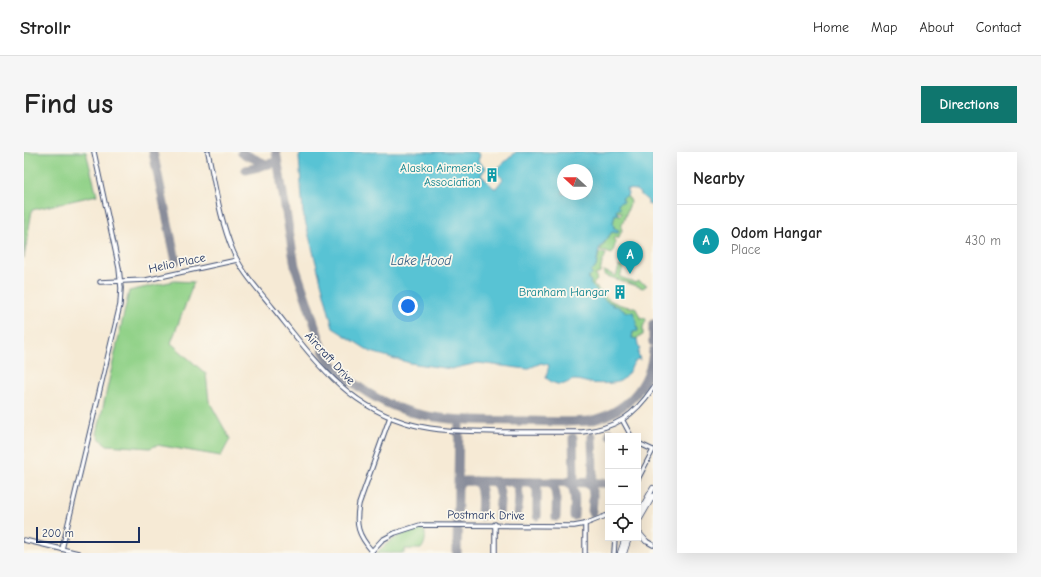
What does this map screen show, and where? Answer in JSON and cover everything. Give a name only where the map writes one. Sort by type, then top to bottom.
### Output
[{"type":"main road","points":[[641,513],[653,488]]},
{"type":"main road","points":[[641,514],[653,496]]},
{"type":"main road","points":[[641,536],[646,541]]},
{"type":"main road","points":[[620,553],[625,541]]},
{"type":"main road","points":[[624,553],[628,541]]},
{"type":"street","points":[[62,549],[120,305],[120,281],[115,246],[94,152]]},
{"type":"street","name":"Aircraft Drive","points":[[208,152],[223,223],[237,260],[242,268],[310,354],[336,382],[358,400],[390,417],[422,426],[459,431],[582,432],[609,427],[623,421],[643,402],[653,388]]},
{"type":"street","name":"Helio Place","points":[[100,282],[146,280],[237,260]]},
{"type":"street","points":[[371,552],[357,528],[358,504],[390,417]]},
{"type":"street","points":[[623,421],[629,433]]},
{"type":"street","points":[[641,444],[653,450],[641,473]]},
{"type":"street","name":"Postmark Drive","points":[[371,552],[382,540],[395,533],[420,525],[495,524],[562,526],[585,524],[605,517]]},
{"type":"street","points":[[494,553],[495,524]]},
{"type":"street","points":[[585,524],[585,553]]},
{"type":"street","points":[[24,540],[78,553]]},
{"type":"street","points":[[614,553],[615,541]]},
{"type":"street","points":[[646,541],[653,541]]},
{"type":"street","points":[[646,541],[653,545]]},
{"type":"green space","points":[[24,152],[86,152],[97,195],[32,210],[24,258]]},
{"type":"green space","points":[[627,196],[631,201],[618,239],[616,237],[613,239],[616,242],[612,254],[600,250],[612,232],[617,233],[613,224],[615,214],[621,215],[622,212],[616,212],[617,209],[620,209],[618,205],[620,202],[624,201],[622,198],[623,197]]},
{"type":"green space","points":[[599,252],[606,254],[600,273],[595,275],[597,280],[593,284],[610,300],[624,306],[635,307],[641,319],[645,318],[646,320],[643,327],[643,335],[637,339],[632,338],[633,332],[638,331],[633,312],[627,312],[613,306],[613,304],[601,298],[601,296],[590,284],[588,277],[591,270],[596,267]]},
{"type":"green space","points":[[618,266],[623,267],[620,277],[636,283],[638,281],[647,285],[643,288],[604,275],[604,271],[616,276]]},
{"type":"green space","points":[[174,281],[194,282],[171,343],[206,374],[209,401],[230,439],[221,456],[157,445],[150,448],[107,445],[97,434],[129,291]]},
{"type":"green space","points":[[422,529],[425,532],[425,536],[421,549],[405,549],[405,553],[377,553],[397,537]]},
{"type":"water","name":"Lake Hood","points":[[302,152],[476,152],[480,155],[478,161],[486,168],[481,175],[494,188],[496,188],[503,179],[496,172],[498,168],[516,152],[653,152],[653,206],[648,204],[648,201],[636,190],[626,189],[628,193],[627,196],[622,198],[624,202],[620,202],[618,205],[621,208],[617,209],[616,212],[618,213],[617,215],[615,214],[613,223],[614,228],[619,230],[618,233],[612,232],[599,249],[596,267],[590,272],[592,275],[588,277],[591,281],[590,284],[605,300],[613,304],[613,306],[617,306],[626,312],[633,312],[638,331],[633,332],[632,338],[637,339],[638,346],[640,348],[638,353],[640,360],[637,359],[635,361],[626,376],[618,382],[597,384],[575,380],[565,384],[557,384],[546,378],[549,365],[541,363],[527,369],[478,363],[451,369],[410,363],[371,352],[333,328],[303,213],[299,157]]},
{"type":"waterway","points":[[640,400],[653,380]]},
{"type":"taxiway","points":[[153,152],[176,261]]},
{"type":"taxiway","points":[[276,152],[295,266],[324,352],[332,365],[371,395],[391,405],[432,417],[475,420],[564,422],[589,421],[614,412],[633,396],[641,387],[647,376],[653,351]]},
{"type":"taxiway","points":[[242,153],[266,164]]},
{"type":"taxiway","points":[[246,170],[277,162]]},
{"type":"taxiway","points":[[653,324],[653,342]]},
{"type":"taxiway","points":[[457,553],[459,420]]},
{"type":"taxiway","points":[[586,483],[591,480],[593,474],[592,437]]},
{"type":"taxiway","points":[[567,482],[571,481],[574,476],[573,438]]},
{"type":"taxiway","points":[[458,486],[465,481],[605,483]]},
{"type":"taxiway","points":[[475,481],[480,487],[481,492],[481,516]]},
{"type":"taxiway","points":[[493,481],[499,487],[500,492],[499,516]]},
{"type":"taxiway","points":[[512,482],[518,488],[519,492],[517,516]]},
{"type":"taxiway","points":[[530,482],[537,488],[537,516]]},
{"type":"taxiway","points":[[549,482],[556,493],[556,517]]},
{"type":"taxiway","points":[[567,482],[573,488],[574,492],[574,516]]},
{"type":"taxiway","points":[[586,483],[592,488],[593,491],[592,513]]},
{"type":"place","name":"Alaska Airmen's Association","points":[[492,175]]},
{"type":"place","name":"Odom Hangar","points":[[630,274]]},
{"type":"place","name":"Branham Hangar","points":[[620,292]]}]
